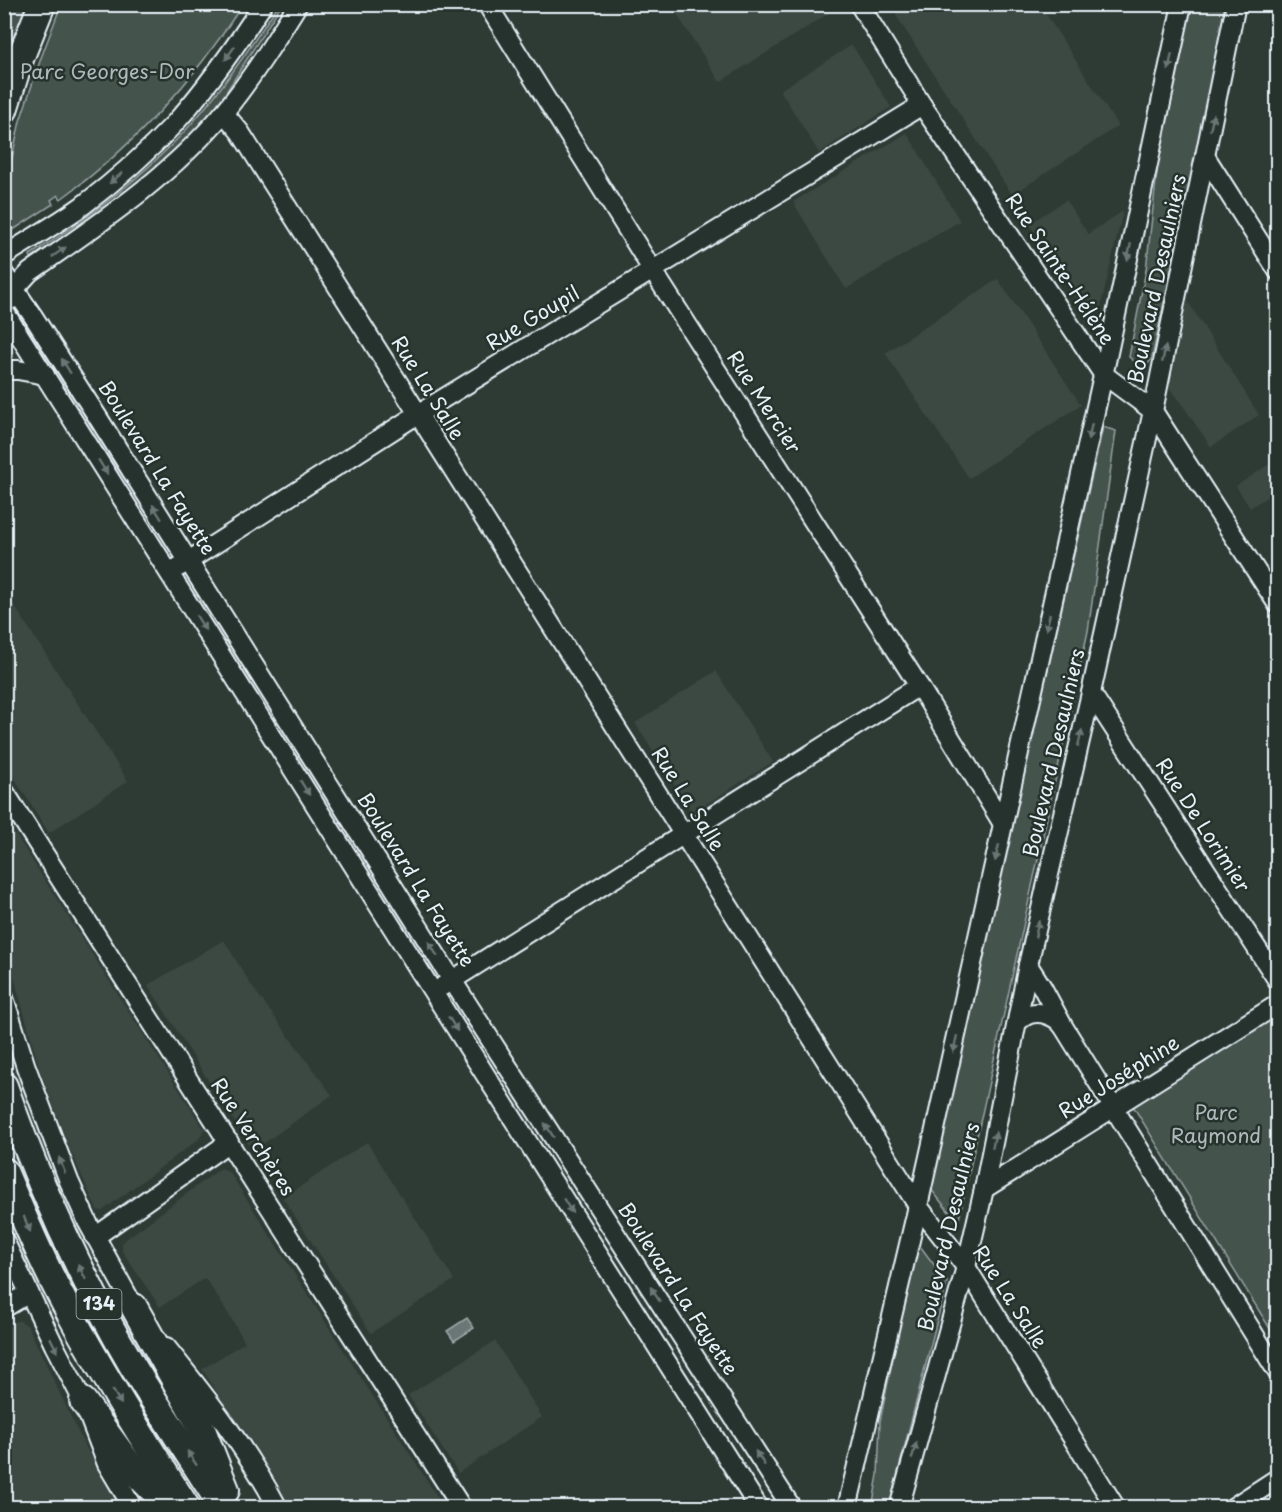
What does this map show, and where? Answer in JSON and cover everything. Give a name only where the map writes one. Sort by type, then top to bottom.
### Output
[{"type":"highway","points":[[4,110],[20,59],[42,4]]},
{"type":"highway","name":"134","points":[[4,1086],[38,1176],[82,1272],[133,1365],[223,1508]]},
{"type":"highway","name":"134","points":[[4,1170],[39,1252],[79,1331],[187,1508]]},
{"type":"highway","points":[[134,1307],[201,1427],[233,1508]]},
{"type":"highway","points":[[83,1401],[134,1471],[171,1508]]},
{"type":"street","points":[[4,256],[89,200],[158,141],[211,80],[262,4]]},
{"type":"street","points":[[298,4],[252,76],[224,113],[152,183],[106,219],[30,272],[16,290],[5,314],[759,1508]]},
{"type":"street","name":"Rue Mercier","points":[[487,4],[653,271],[919,686],[1003,824]]},
{"type":"street","name":"Rue Sainte-Hélène","points":[[860,4],[922,105],[1103,374],[1153,411],[1278,604]]},
{"type":"street","name":"Boulevard Desaulniers","points":[[846,1506],[918,1206],[1103,374],[1182,4]]},
{"type":"street","name":"Boulevard Desaulniers","points":[[899,1508],[966,1267],[984,1189],[1028,965],[1153,411],[1236,4]]},
{"type":"street","name":"Rue Goupil","points":[[169,573],[418,414],[922,105]]},
{"type":"street","name":"Rue La Salle","points":[[224,113],[240,132],[918,1206],[966,1267],[1116,1508]]},
{"type":"street","points":[[1205,156],[1278,271]]},
{"type":"street","name":"Boulevard La Fayette","points":[[4,274],[452,980],[792,1508]]},
{"type":"street","points":[[4,370],[45,375]]},
{"type":"street","points":[[433,992],[919,686]]},
{"type":"street","name":"Rue De Lorimier","points":[[1090,693],[1278,981]]},
{"type":"street","name":"Rue Verchères","points":[[4,791],[462,1508]]},
{"type":"street","points":[[1028,965],[1063,1026]]},
{"type":"street","points":[[4,998],[46,1124],[95,1237],[134,1307],[213,1406],[278,1508]]},
{"type":"street","name":"Rue Joséphine","points":[[984,1189],[1278,1004]]},
{"type":"street","points":[[1017,1022],[1030,1014],[1045,1014],[1059,1020],[1278,1372]]},
{"type":"street","points":[[95,1237],[229,1142]]},
{"type":"street","points":[[4,1240],[83,1401],[107,1464],[133,1508]]},
{"type":"street","points":[[4,1308],[29,1293]]},
{"type":"street","points":[[1232,1508],[1278,1478]]},
{"type":"shaded area","points":[[826,4],[831,12],[720,82],[671,5]]},
{"type":"shaded area","points":[[911,5],[1040,5],[1118,126],[1012,195],[895,14]]},
{"type":"shaded area","points":[[852,45],[891,107],[819,153],[780,90]]},
{"type":"shaded area","points":[[907,133],[960,221],[846,289],[793,202]]},
{"type":"shaded area","points":[[1066,200],[1088,234],[1123,211],[1100,310],[1092,314],[1083,309],[1029,224]]},
{"type":"shaded area","points":[[998,279],[1081,405],[969,478],[885,353]]},
{"type":"shaded area","points":[[1187,300],[1259,415],[1211,447],[1167,386]]},
{"type":"shaded area","points":[[1277,459],[1277,490],[1250,508],[1236,486]]},
{"type":"shaded area","points":[[4,590],[128,781],[49,833],[5,763]]},
{"type":"shaded area","points":[[716,671],[773,762],[692,813],[635,723]]},
{"type":"shaded area","points":[[5,818],[204,1129],[199,1139],[102,1211],[97,1210],[66,1140],[40,1070],[8,956],[4,937]]},
{"type":"shaded area","points":[[224,940],[251,985],[332,1095],[253,1151],[148,985]]},
{"type":"shaded area","points":[[367,1142],[454,1280],[371,1333],[283,1198]]},
{"type":"shaded area","points":[[221,1168],[230,1173],[444,1507],[287,1507],[261,1460],[202,1369],[245,1342],[226,1310],[205,1278],[160,1307],[122,1251],[122,1242]]},
{"type":"shaded area","points":[[467,1318],[474,1328],[454,1341],[447,1331]]},
{"type":"shaded area","points":[[16,1321],[21,1321],[28,1326],[83,1442],[121,1507],[5,1507],[5,1329]]},
{"type":"shaded area","points":[[495,1341],[542,1417],[458,1473],[408,1395]]},
{"type":"green space","points":[[13,5],[26,5],[5,64],[5,45]]},
{"type":"green space","name":"Parc Georges-Dor","points":[[61,5],[242,5],[204,60],[161,111],[138,134],[88,179],[61,199],[58,195],[51,200],[53,204],[10,232],[5,231],[5,190],[20,121]]},
{"type":"green space","points":[[278,5],[281,5],[225,94],[184,142],[136,185],[31,258],[30,255],[72,228],[112,198],[186,130],[223,85]]},
{"type":"green space","points":[[1189,5],[1228,5],[1152,358],[1144,370],[1129,357],[1146,270],[1160,146]]},
{"type":"green space","points":[[31,324],[145,507],[86,425],[24,328]]},
{"type":"green space","points":[[1103,427],[1116,431],[1088,631],[958,1223],[930,1188]]},
{"type":"green space","name":"Parc Raymond","points":[[1277,1013],[1277,1340],[1133,1106]]},
{"type":"green space","points":[[917,1242],[947,1282],[889,1507],[872,1508],[878,1475],[880,1421]]}]
